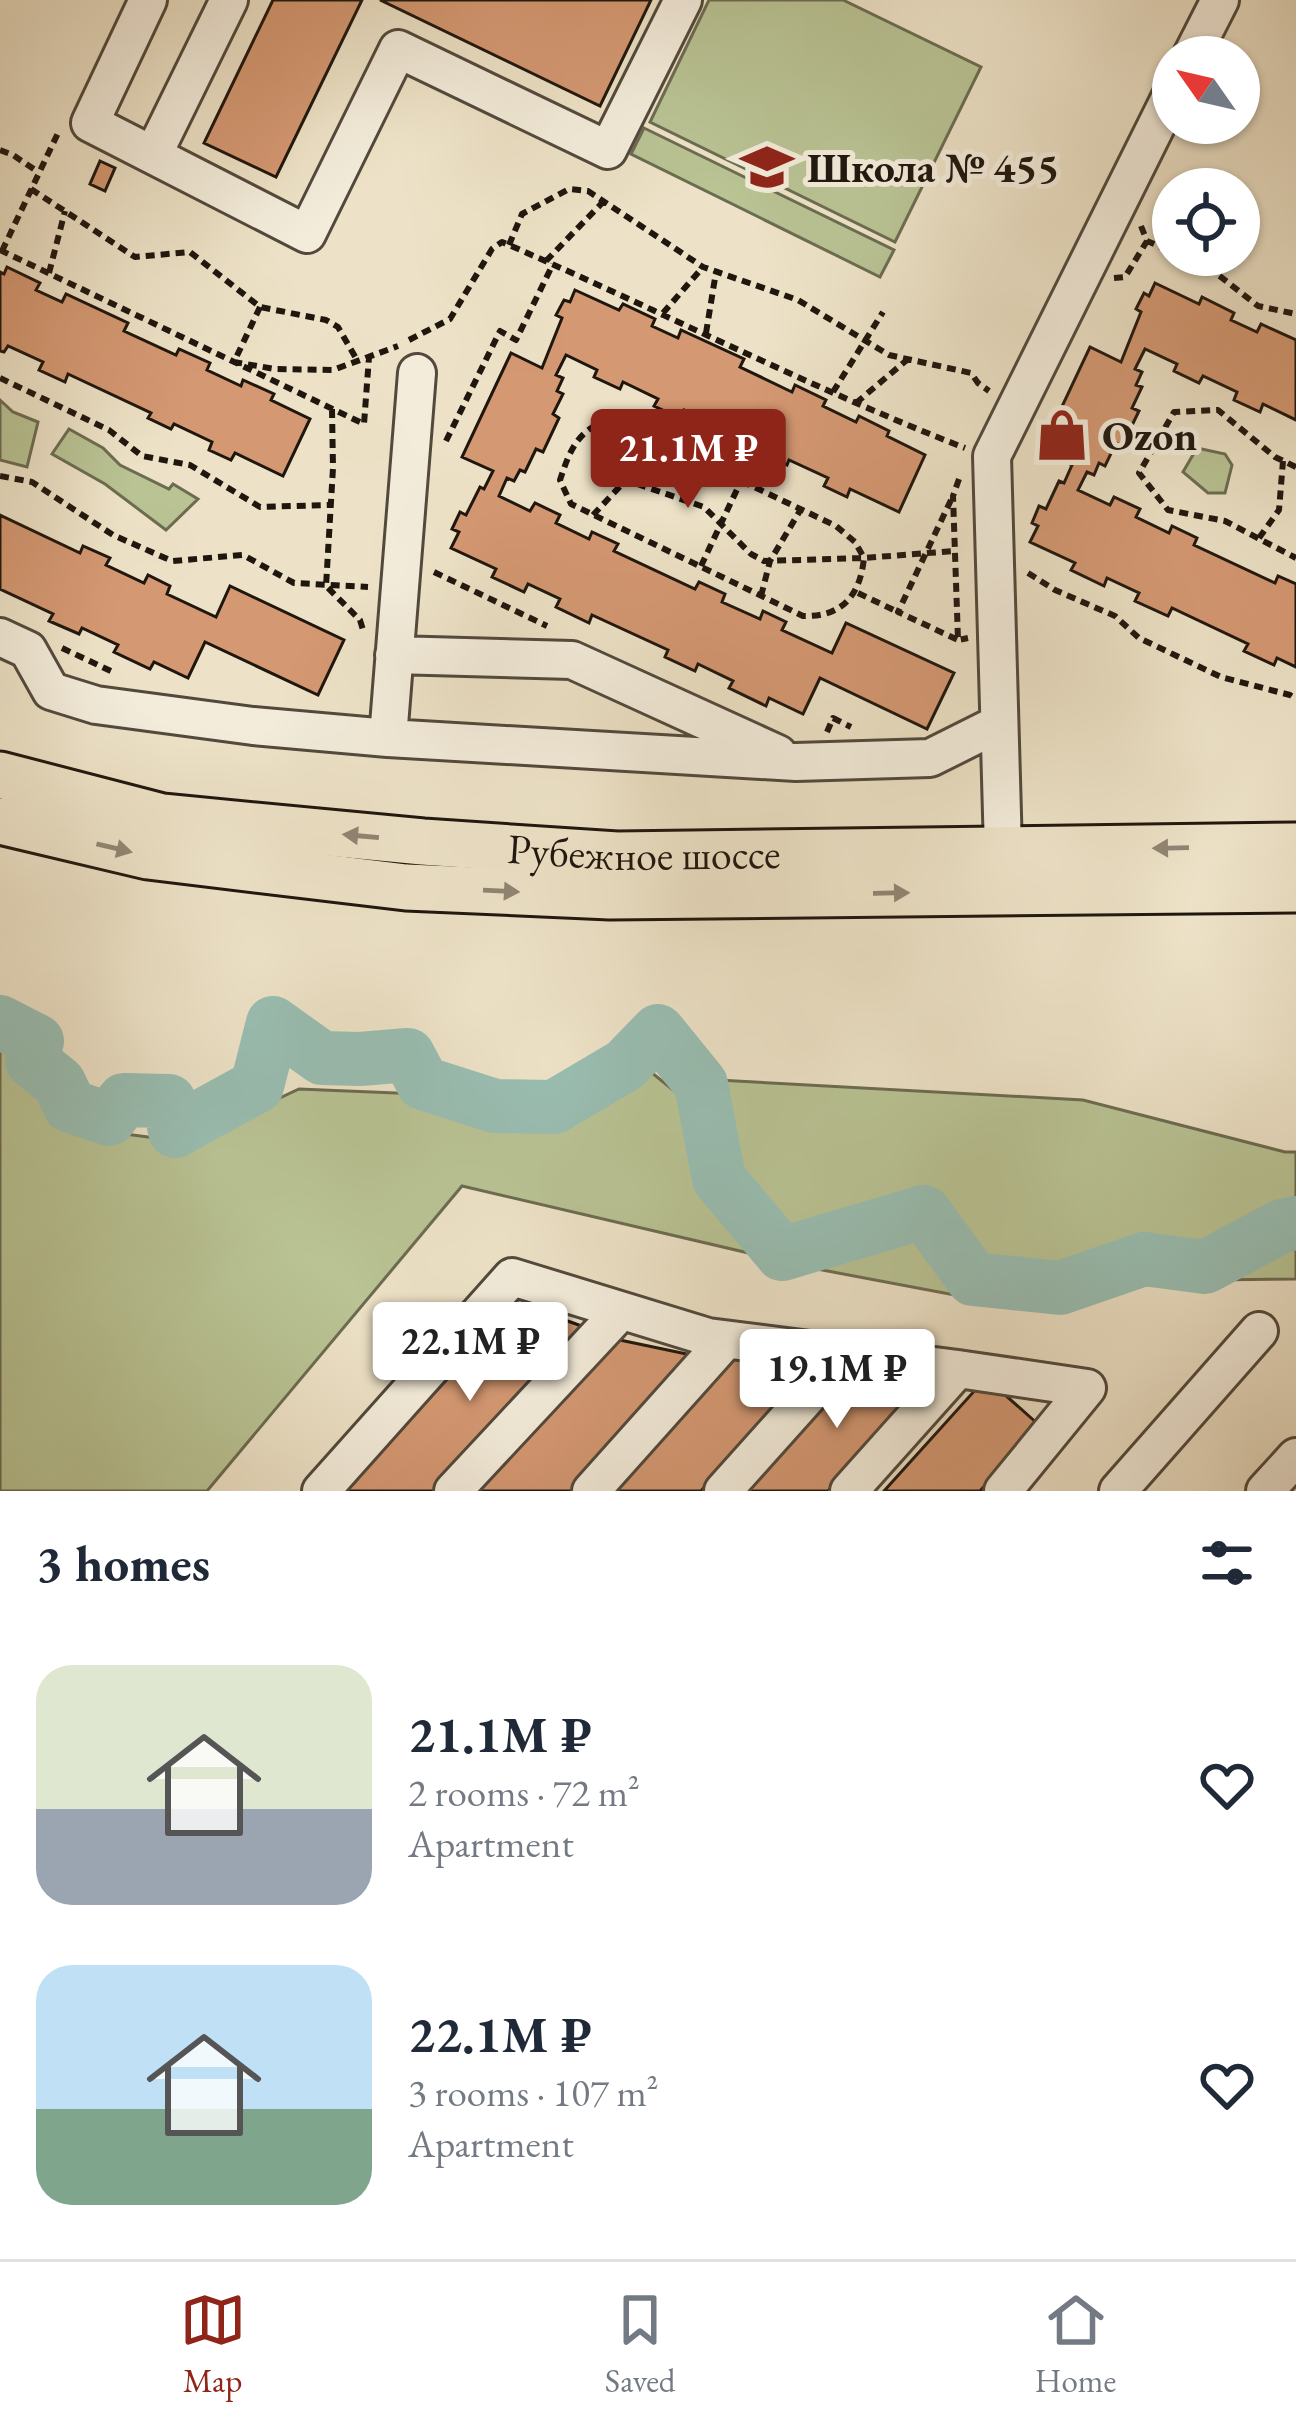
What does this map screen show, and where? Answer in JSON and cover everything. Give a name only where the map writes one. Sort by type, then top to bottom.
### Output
[{"type":"main road","name":"Рубежное шоссе","points":[[0,775],[163,817],[617,855],[1296,846]]},
{"type":"main road","name":"Рубежное шоссе","points":[[0,821],[148,856],[406,887],[610,896],[1296,889]]},
{"type":"lane","points":[[148,0],[90,123],[307,234],[398,49],[608,150],[683,0]]},
{"type":"lane","points":[[153,155],[229,0]]},
{"type":"lane","points":[[1202,36],[1220,0]]},
{"type":"lane","points":[[1003,850],[992,456],[1152,134]]},
{"type":"lane","points":[[388,738],[380,645],[417,373]]},
{"type":"lane","points":[[0,637],[28,650],[51,691],[96,705],[388,738],[796,762],[930,758],[998,724]]},
{"type":"lane","points":[[380,645],[572,660],[796,762]]},
{"type":"lane","points":[[321,1491],[512,1277],[708,1337],[1088,1388],[1003,1491]]},
{"type":"lane","points":[[453,1491],[621,1311]]},
{"type":"lane","points":[[1118,1491],[1259,1331]]},
{"type":"lane","points":[[591,1491],[726,1340]]},
{"type":"lane","points":[[724,1491],[844,1356]]},
{"type":"lane","points":[[849,1491],[958,1369]]},
{"type":"lane","points":[[1265,1491],[1296,1457]]},
{"type":"path","points":[[0,150],[39,173]]},
{"type":"path","points":[[32,189],[135,257],[190,252],[260,307],[326,320],[338,327],[357,360]]},
{"type":"path","points":[[509,245],[522,214],[569,189],[588,191],[703,267],[798,300],[889,356],[971,373],[993,394]]},
{"type":"path","points":[[440,453],[500,332],[516,340],[549,263],[604,201]]},
{"type":"path","points":[[49,273],[65,211]]},
{"type":"path","points":[[1102,279],[1125,278],[1148,241]]},
{"type":"path","points":[[234,362],[275,369],[333,370],[398,346],[450,319],[492,249],[502,242],[856,404],[970,450]]},
{"type":"path","points":[[0,250],[364,424],[369,356]]},
{"type":"path","points":[[663,313],[703,267]]},
{"type":"path","points":[[706,333],[716,272]]},
{"type":"path","points":[[1220,276],[1258,306],[1296,314]]},
{"type":"path","points":[[234,362],[260,307]]},
{"type":"path","points":[[832,392],[883,312]]},
{"type":"path","points":[[856,404],[908,359]]},
{"type":"path","points":[[0,378],[109,430],[142,456],[190,465],[260,507],[331,505]]},
{"type":"path","points":[[326,586],[332,409]]},
{"type":"path","points":[[1296,467],[1219,410],[1174,412],[1139,473],[1168,510],[1225,521],[1296,558]]},
{"type":"path","points":[[605,421],[620,423],[741,481],[836,526],[855,542],[864,558],[856,592],[840,607],[822,616],[802,616],[571,504],[560,480],[570,448],[589,427],[605,421]]},
{"type":"path","points":[[633,429],[639,484]]},
{"type":"path","points":[[1259,538],[1279,510],[1283,461]]},
{"type":"path","points":[[898,611],[964,466]]},
{"type":"path","points":[[0,476],[32,482],[113,535],[172,561],[243,555],[293,583],[326,586],[380,645]]},
{"type":"path","points":[[593,514],[626,480],[704,508],[764,561],[954,551]]},
{"type":"path","points":[[700,566],[741,481]]},
{"type":"path","points":[[952,496],[958,640]]},
{"type":"path","points":[[761,596],[770,560],[801,509]]},
{"type":"path","points":[[1021,590],[1021,568],[1055,590],[1115,616],[1139,638],[1220,677],[1296,700]]},
{"type":"path","points":[[431,589],[432,571],[547,626]]},
{"type":"path","points":[[856,592],[958,640],[981,636]]},
{"type":"path","points":[[61,647],[122,676]]},
{"type":"path","points":[[826,734],[833,718],[851,727]]},
{"type":"green space","points":[[709,0],[843,0],[981,67],[895,242],[650,122]]},
{"type":"green space","points":[[644,128],[894,250],[880,277],[631,154]]},
{"type":"green space","points":[[0,400],[13,412],[38,422],[27,467],[0,460]]},
{"type":"green space","points":[[69,429],[103,448],[120,465],[169,489],[173,484],[198,499],[166,530],[105,484],[52,454]]},
{"type":"green space","points":[[1197,448],[1225,454],[1232,465],[1225,493],[1208,493],[1183,472]]},
{"type":"green space","points":[[0,1039],[19,1050],[21,1076],[72,1127],[186,1142],[299,1089],[420,1094],[555,1128],[641,1064],[688,1102],[718,1080],[1083,1100],[1296,1152],[1296,1279],[1128,1281],[1051,1296],[960,1296],[817,1269],[462,1186],[207,1491],[0,1491]]},
{"type":"building","points":[[273,0],[362,0],[276,177],[204,143]]},
{"type":"building","points":[[380,0],[651,0],[600,106]]},
{"type":"building","points":[[100,161],[115,168],[105,191],[90,184]]},
{"type":"building","points":[[7,267],[40,283],[36,290],[62,302],[66,294],[128,323],[124,331],[176,355],[179,349],[210,363],[207,370],[274,394],[271,400],[310,419],[283,476],[235,453],[231,460],[209,450],[212,442],[174,424],[171,429],[148,418],[151,413],[68,374],[65,382],[39,370],[43,362],[8,346],[0,351],[0,272],[4,274]]},
{"type":"building","points":[[1155,283],[1199,304],[1202,297],[1234,313],[1231,320],[1257,332],[1261,324],[1296,340],[1296,420],[1263,404],[1260,412],[1234,400],[1237,392],[1203,376],[1199,383],[1174,371],[1177,364],[1145,349],[1135,369],[1142,372],[1136,385],[1142,387],[1132,408],[1139,411],[1122,446],[1116,443],[1105,466],[1099,463],[1094,475],[1087,472],[1078,490],[1110,505],[1114,497],[1140,509],[1136,517],[1169,533],[1172,526],[1197,538],[1194,545],[1275,583],[1278,576],[1296,584],[1296,667],[1277,658],[1274,665],[1244,651],[1248,644],[1172,608],[1168,616],[1135,601],[1139,593],[1107,578],[1104,586],[1071,570],[1075,563],[1030,542],[1038,526],[1032,523],[1039,506],[1046,509],[1072,465],[1041,451],[1090,347],[1121,362],[1141,312],[1136,309]]},
{"type":"building","points":[[575,290],[619,310],[623,304],[655,319],[652,326],[678,338],[681,330],[744,359],[740,367],[792,392],[795,385],[826,400],[823,406],[856,422],[859,416],[925,455],[899,512],[850,489],[847,497],[824,486],[828,478],[789,460],[787,465],[764,455],[766,450],[684,410],[680,418],[654,406],[658,399],[623,382],[620,389],[594,377],[597,370],[566,355],[556,375],[563,378],[557,391],[563,394],[553,414],[559,418],[543,452],[536,449],[525,472],[520,470],[514,481],[507,478],[499,496],[530,511],[535,503],[560,515],[556,523],[589,539],[592,532],[618,544],[614,551],[695,589],[699,582],[725,594],[722,602],[760,619],[763,611],[786,622],[782,630],[832,653],[846,623],[954,673],[927,729],[820,678],[803,714],[769,698],[766,706],[729,688],[733,681],[698,664],[695,671],[665,657],[668,650],[592,615],[589,623],[556,607],[560,599],[528,584],[524,592],[492,577],[496,569],[451,548],[459,532],[452,529],[460,512],[466,515],[493,471],[462,457],[511,353],[542,368],[562,318],[556,315]]},
{"type":"building","points":[[0,515],[80,553],[83,546],[110,558],[106,565],[144,583],[148,575],[170,586],[167,594],[216,617],[230,586],[344,640],[318,695],[205,642],[188,678],[154,662],[150,669],[114,652],[118,645],[82,628],[79,634],[49,621],[53,614],[0,589]]},
{"type":"building","points":[[518,1303],[587,1328],[438,1491],[343,1491]]},
{"type":"building","points":[[615,1339],[696,1356],[572,1491],[475,1491]]},
{"type":"building","points":[[730,1357],[810,1368],[701,1491],[610,1491]]},
{"type":"building","points":[[855,1365],[929,1378],[828,1491],[740,1491]]},
{"type":"building","points":[[986,1378],[1039,1425],[980,1491],[884,1491]]},
{"type":"waterway","points":[[0,1022],[37,1041],[32,1061],[59,1083],[70,1106],[109,1119],[124,1100],[169,1101],[175,1131],[257,1086],[273,1023],[322,1058],[408,1055],[423,1083],[495,1106],[554,1107],[625,1065],[658,1031],[701,1084],[719,1179],[782,1254],[924,1212],[973,1279],[1060,1288],[1144,1259],[1205,1267],[1296,1223]]},
{"type":"place","name":"Школа № 455","points":[[767,167]]},
{"type":"place","name":"Ozon","points":[[1062,435]]}]
